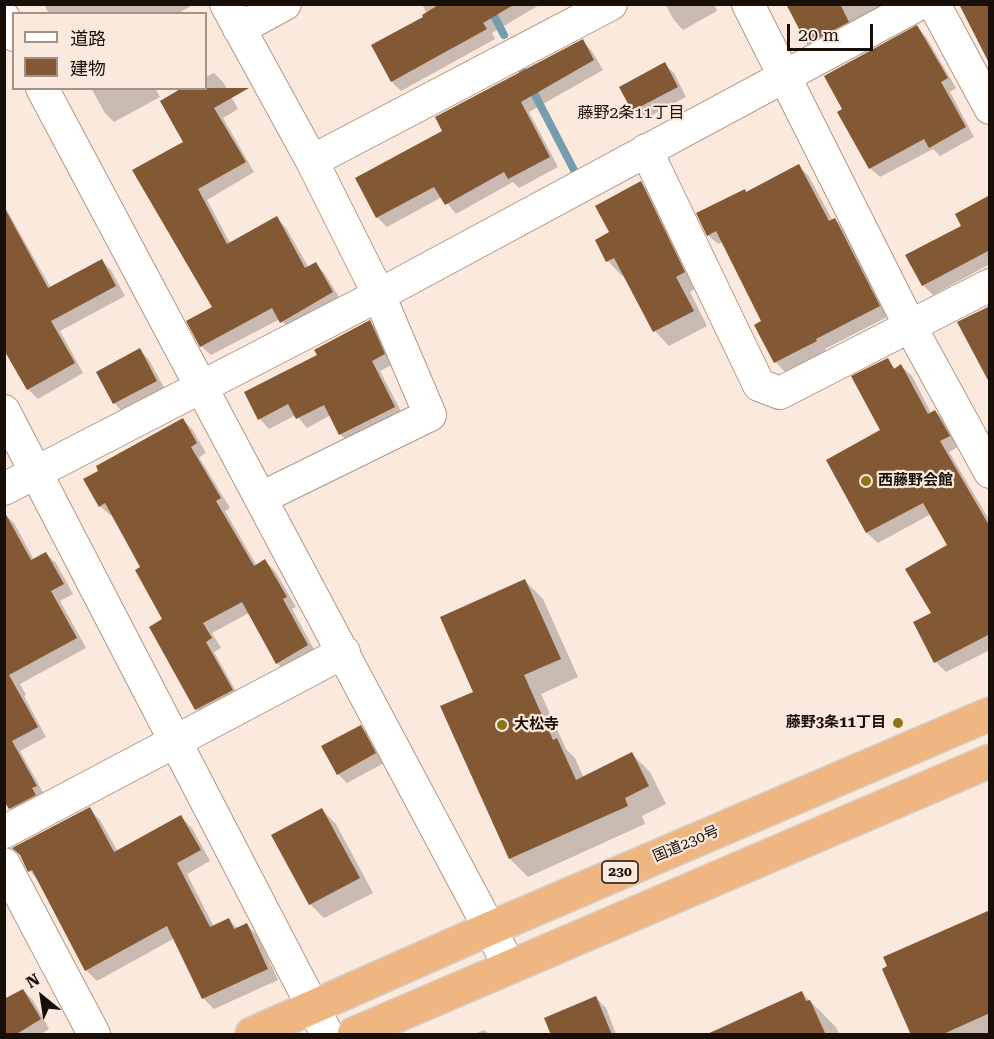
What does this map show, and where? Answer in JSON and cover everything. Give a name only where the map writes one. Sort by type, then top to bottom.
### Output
[{"type":"highway","name":"国道230号","points":[[252,1035],[321,1021],[491,928],[990,714]]},
{"type":"highway","points":[[354,1035],[990,761]]},
{"type":"street","points":[[261,498],[430,415],[379,296],[312,161],[232,17],[285,4]]},
{"type":"street","points":[[312,161],[611,4]]},
{"type":"street","points":[[748,4],[910,326],[990,472]]},
{"type":"street","points":[[4,489],[379,296],[919,4]]},
{"type":"street","points":[[934,4],[990,108]]},
{"type":"street","points":[[4,18],[12,32]]},
{"type":"street","points":[[43,90],[510,967]]},
{"type":"street","points":[[646,150],[759,386],[780,393],[990,285]]},
{"type":"street","points":[[4,411],[321,1021]]},
{"type":"street","points":[[4,832],[344,652]]},
{"type":"street","points":[[4,864],[94,1035]]},
{"type":"building","points":[[440,4],[515,4],[483,23],[487,29],[391,82],[371,45],[423,17],[422,15]]},
{"type":"building","points":[[786,4],[840,4],[849,22],[807,44]]},
{"type":"building","points":[[959,4],[990,4],[990,65]]},
{"type":"building","points":[[917,25],[948,78],[941,82],[966,127],[929,148],[924,139],[869,169],[837,112],[842,109],[824,76]]},
{"type":"building","points":[[583,39],[594,60],[521,102],[550,157],[508,179],[504,172],[445,205],[434,187],[376,218],[355,178],[442,131],[435,117]]},
{"type":"building","points":[[665,62],[678,87],[632,111],[619,87]]},
{"type":"building","points":[[249,88],[214,108],[246,162],[198,189],[227,244],[277,216],[305,268],[316,262],[333,292],[280,323],[272,308],[200,347],[186,321],[212,307],[132,170],[183,142],[160,101],[179,90]]},
{"type":"building","points":[[799,164],[829,221],[835,218],[880,306],[774,363],[754,325],[761,321],[716,231],[707,236],[696,213],[745,189],[746,192]]},
{"type":"building","points":[[641,181],[685,272],[676,277],[694,311],[653,332],[614,258],[606,262],[595,240],[609,232],[595,206]]},
{"type":"building","points":[[990,195],[990,250],[922,286],[905,255],[961,226],[955,214]]},
{"type":"building","points":[[4,207],[48,288],[102,259],[116,286],[51,321],[75,363],[27,390],[4,350]]},
{"type":"building","points":[[990,306],[990,384],[957,322]]},
{"type":"building","points":[[370,320],[385,354],[372,361],[395,407],[339,435],[324,405],[296,419],[288,404],[258,420],[244,392],[317,355],[314,350]]},
{"type":"building","points":[[140,348],[157,381],[113,404],[96,372]]},
{"type":"building","points":[[888,358],[894,369],[901,364],[928,414],[935,410],[950,436],[940,441],[990,527],[990,634],[934,663],[913,622],[931,613],[905,569],[947,545],[923,503],[866,533],[826,460],[880,430],[851,376]]},
{"type":"building","points":[[183,418],[197,443],[191,447],[221,498],[216,501],[254,566],[265,559],[287,597],[283,599],[308,645],[276,664],[242,602],[203,623],[212,638],[206,642],[233,690],[195,710],[149,627],[162,619],[135,570],[140,567],[105,503],[99,507],[83,479],[98,471],[96,466]]},
{"type":"building","points":[[4,511],[31,560],[46,552],[64,584],[51,591],[77,638],[9,675],[38,727],[12,741],[37,786],[32,788],[36,795],[9,809],[4,801]]},
{"type":"building","points":[[525,579],[561,659],[524,675],[553,740],[557,738],[576,780],[632,752],[649,786],[625,798],[628,806],[509,859],[440,706],[473,692],[440,617]]},
{"type":"building","points":[[361,725],[376,753],[337,775],[321,746]]},
{"type":"building","points":[[90,807],[114,852],[181,815],[201,850],[177,863],[210,927],[229,918],[234,929],[247,923],[268,969],[202,999],[167,926],[85,971],[32,870],[28,872],[20,855],[12,848]]},
{"type":"building","points":[[322,808],[360,878],[309,905],[271,835]]},
{"type":"building","points":[[990,910],[990,1013],[941,1035],[911,1035],[882,969],[887,966],[883,957]]},
{"type":"building","points":[[23,989],[41,1019],[15,1035],[4,1035],[4,999]]},
{"type":"building","points":[[802,991],[806,1001],[810,1000],[826,1035],[705,1035]]},
{"type":"building","points":[[596,996],[612,1035],[551,1035],[544,1018]]},
{"type":"waterway","points":[[490,8],[504,35]]},
{"type":"waterway","points":[[519,64],[575,172]]},
{"type":"place","name":"西藤野会館","points":[[866,481]]},
{"type":"place","name":"藤野3条11丁目","points":[[898,723]]},
{"type":"place","name":"大松寺","points":[[502,725]]},
{"type":"district","name":"藤野2条11丁目","points":[[631,113]]}]
